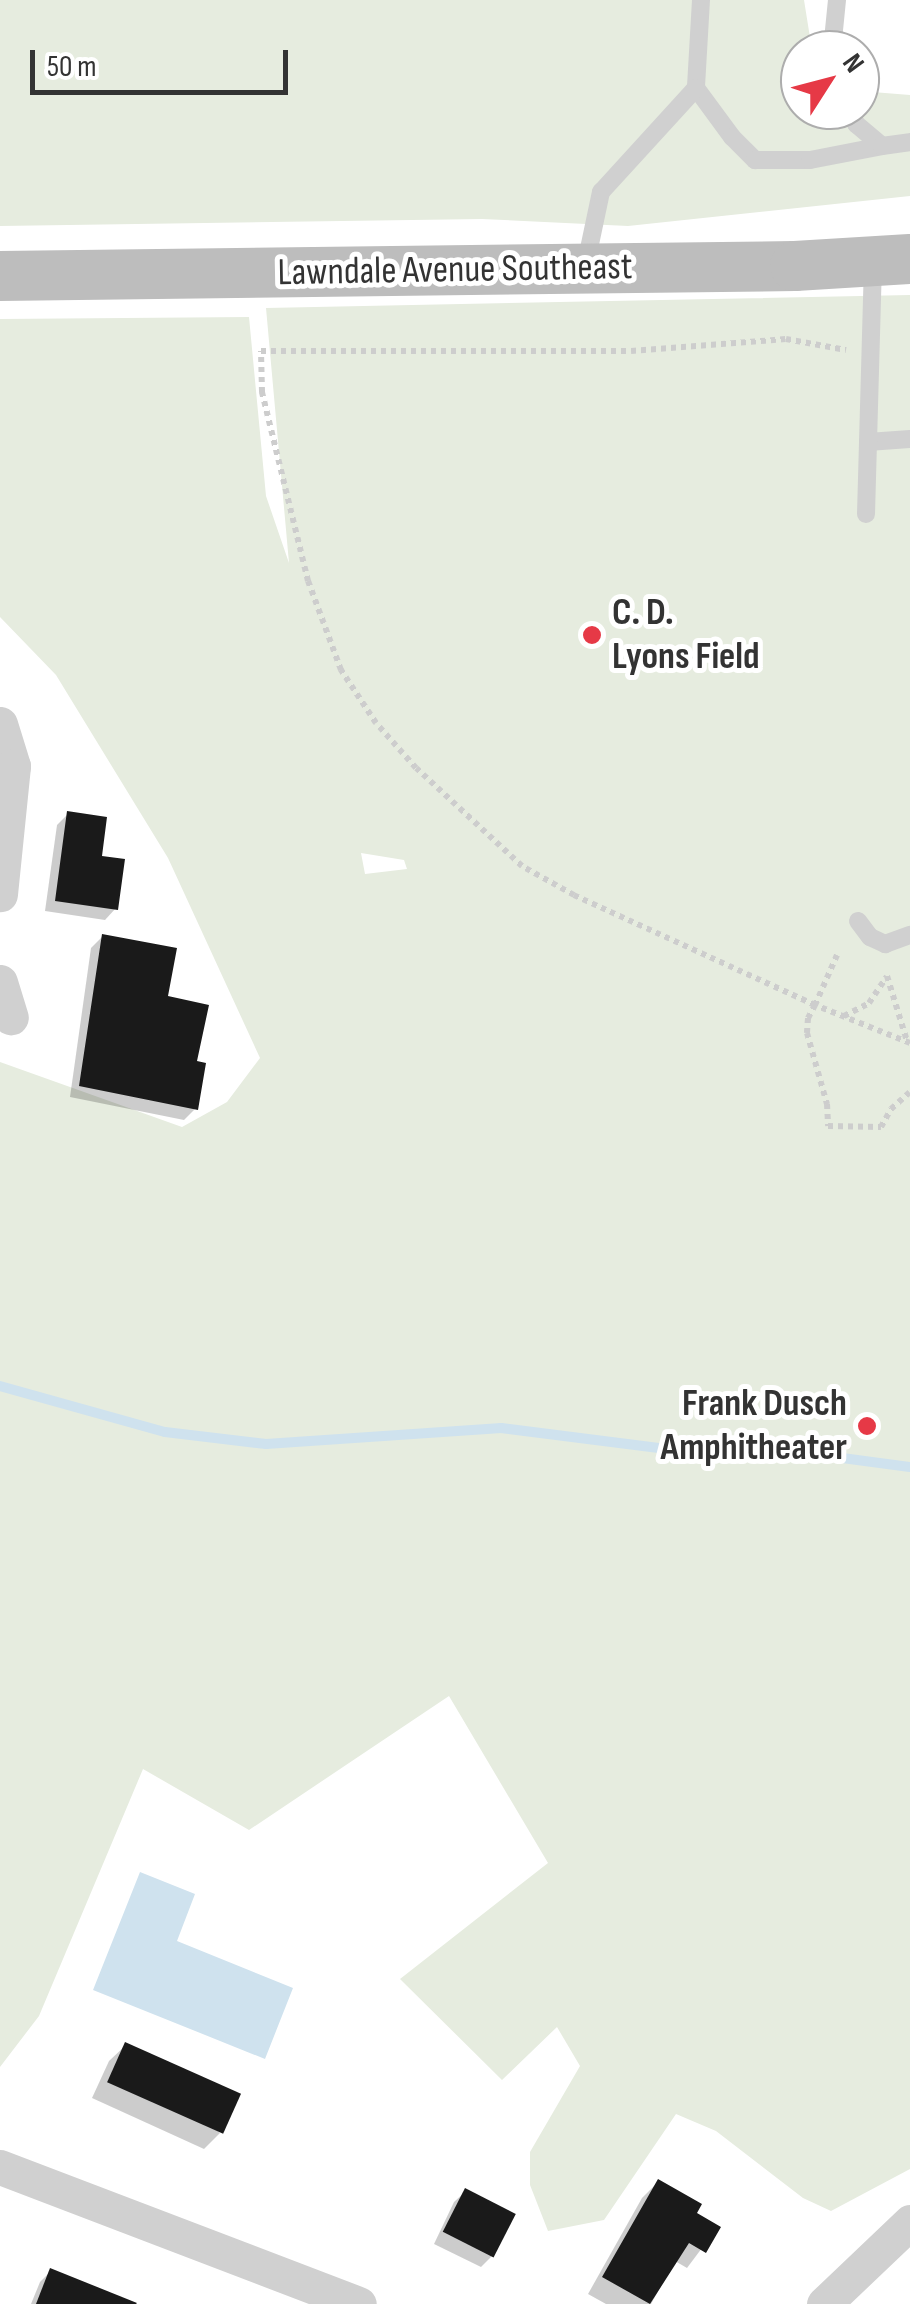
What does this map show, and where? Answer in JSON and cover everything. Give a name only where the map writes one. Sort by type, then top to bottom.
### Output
[{"type":"street","name":"Lawndale Avenue Southeast","points":[[0,276],[891,260]]},
{"type":"street","points":[[0,724],[13,766],[0,894]]},
{"type":"street","points":[[0,982],[11,1018]]},
{"type":"street","points":[[0,2167],[359,2304]]},
{"type":"street","points":[[824,2304],[910,2222]]},
{"type":"lane","points":[[585,268],[600,192],[696,88],[701,0]]},
{"type":"lane","points":[[834,30],[837,0]]},
{"type":"lane","points":[[696,88],[732,137],[755,160],[810,160],[910,142]]},
{"type":"lane","points":[[863,130],[882,146]]},
{"type":"lane","points":[[866,514],[868,442],[891,260]]},
{"type":"lane","points":[[868,442],[910,440]]},
{"type":"lane","points":[[858,921],[870,937],[886,944],[910,935]]},
{"type":"path","points":[[856,352],[786,340],[631,351],[261,351],[266,408],[308,581],[341,670],[376,723],[416,768],[522,866],[574,895],[908,1043]]},
{"type":"path","points":[[837,955],[807,1033],[827,1104],[828,1126],[881,1127],[891,1109],[910,1092]]},
{"type":"path","points":[[843,1016],[869,1002],[886,976],[908,1043]]},
{"type":"shaded area","points":[[0,0],[804,0],[809,30],[780,30],[780,130],[880,130],[880,93],[910,95],[910,196],[628,226],[482,219],[0,226]]},
{"type":"shaded area","points":[[910,295],[910,2169],[831,2211],[803,2198],[716,2131],[676,2114],[604,2220],[548,2231],[530,2185],[530,2152],[580,2066],[557,2027],[502,2080],[400,1979],[548,1863],[449,1696],[249,1830],[143,1769],[39,2016],[0,2067],[0,1062],[182,1127],[227,1102],[260,1058],[168,858],[56,675],[0,617],[0,319],[249,317],[266,496],[289,563],[266,308]],"holes":[[[361,853],[404,860],[407,869],[365,874]]]},
{"type":"water","points":[[140,1872],[195,1894],[177,1941],[293,1988],[265,2059],[93,1990]]},
{"type":"building","points":[[67,811],[107,817],[102,856],[125,859],[118,910],[55,901]]},
{"type":"building","points":[[102,934],[177,948],[168,996],[209,1005],[197,1061],[206,1063],[198,1110],[79,1086]]},
{"type":"building","points":[[125,2042],[241,2094],[223,2134],[107,2082]]},
{"type":"building","points":[[658,2179],[702,2204],[697,2213],[721,2227],[706,2253],[689,2243],[650,2304],[602,2277]]},
{"type":"building","points":[[465,2188],[516,2214],[494,2258],[443,2232]]},
{"type":"building","points":[[50,2268],[137,2303],[36,2304]]},
{"type":"waterway","points":[[0,1386],[165,1432],[266,1444],[501,1428],[659,1448],[775,1449],[910,1467]]},
{"type":"place","name":"C. D. Lyons Field","points":[[592,635]]},
{"type":"place","name":"Frank Dusch Amphitheater","points":[[867,1426]]}]
